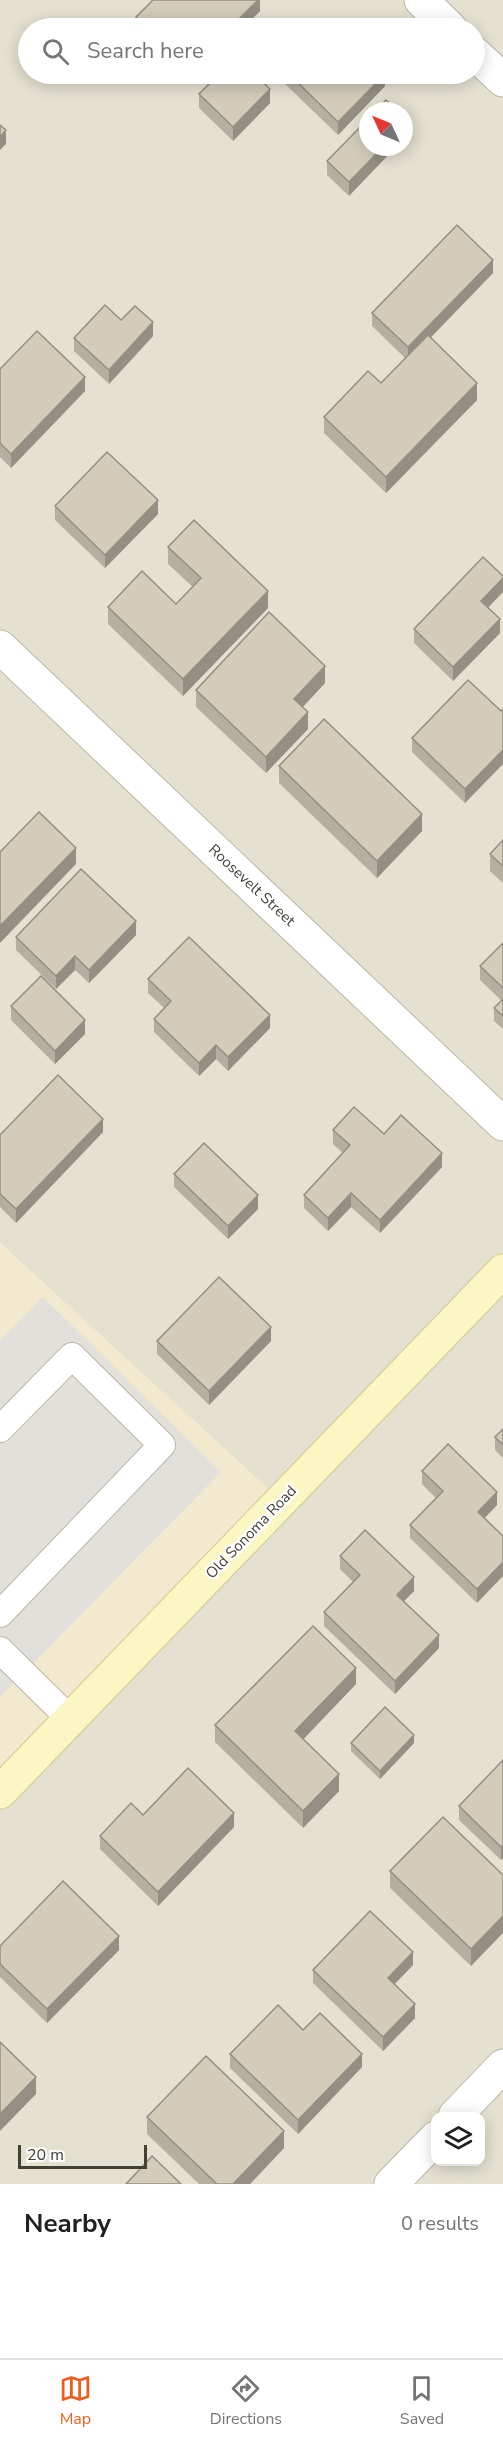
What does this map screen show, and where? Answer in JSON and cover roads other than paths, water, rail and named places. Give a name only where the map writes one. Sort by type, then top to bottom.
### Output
[{"type":"main road","name":"Old Sonoma Road","points":[[0,1792],[503,1271]]},
{"type":"street","points":[[421,0],[440,18]]},
{"type":"street","points":[[485,63],[503,80]]},
{"type":"street","name":"Roosevelt Street","points":[[0,647],[503,1124]]},
{"type":"street","points":[[460,2112],[503,2067]]},
{"type":"street","points":[[391,2184],[431,2142]]},
{"type":"lane","points":[[0,1429],[72,1356],[162,1444],[0,1614]]},
{"type":"lane","points":[[0,1650],[70,1719]]}]
